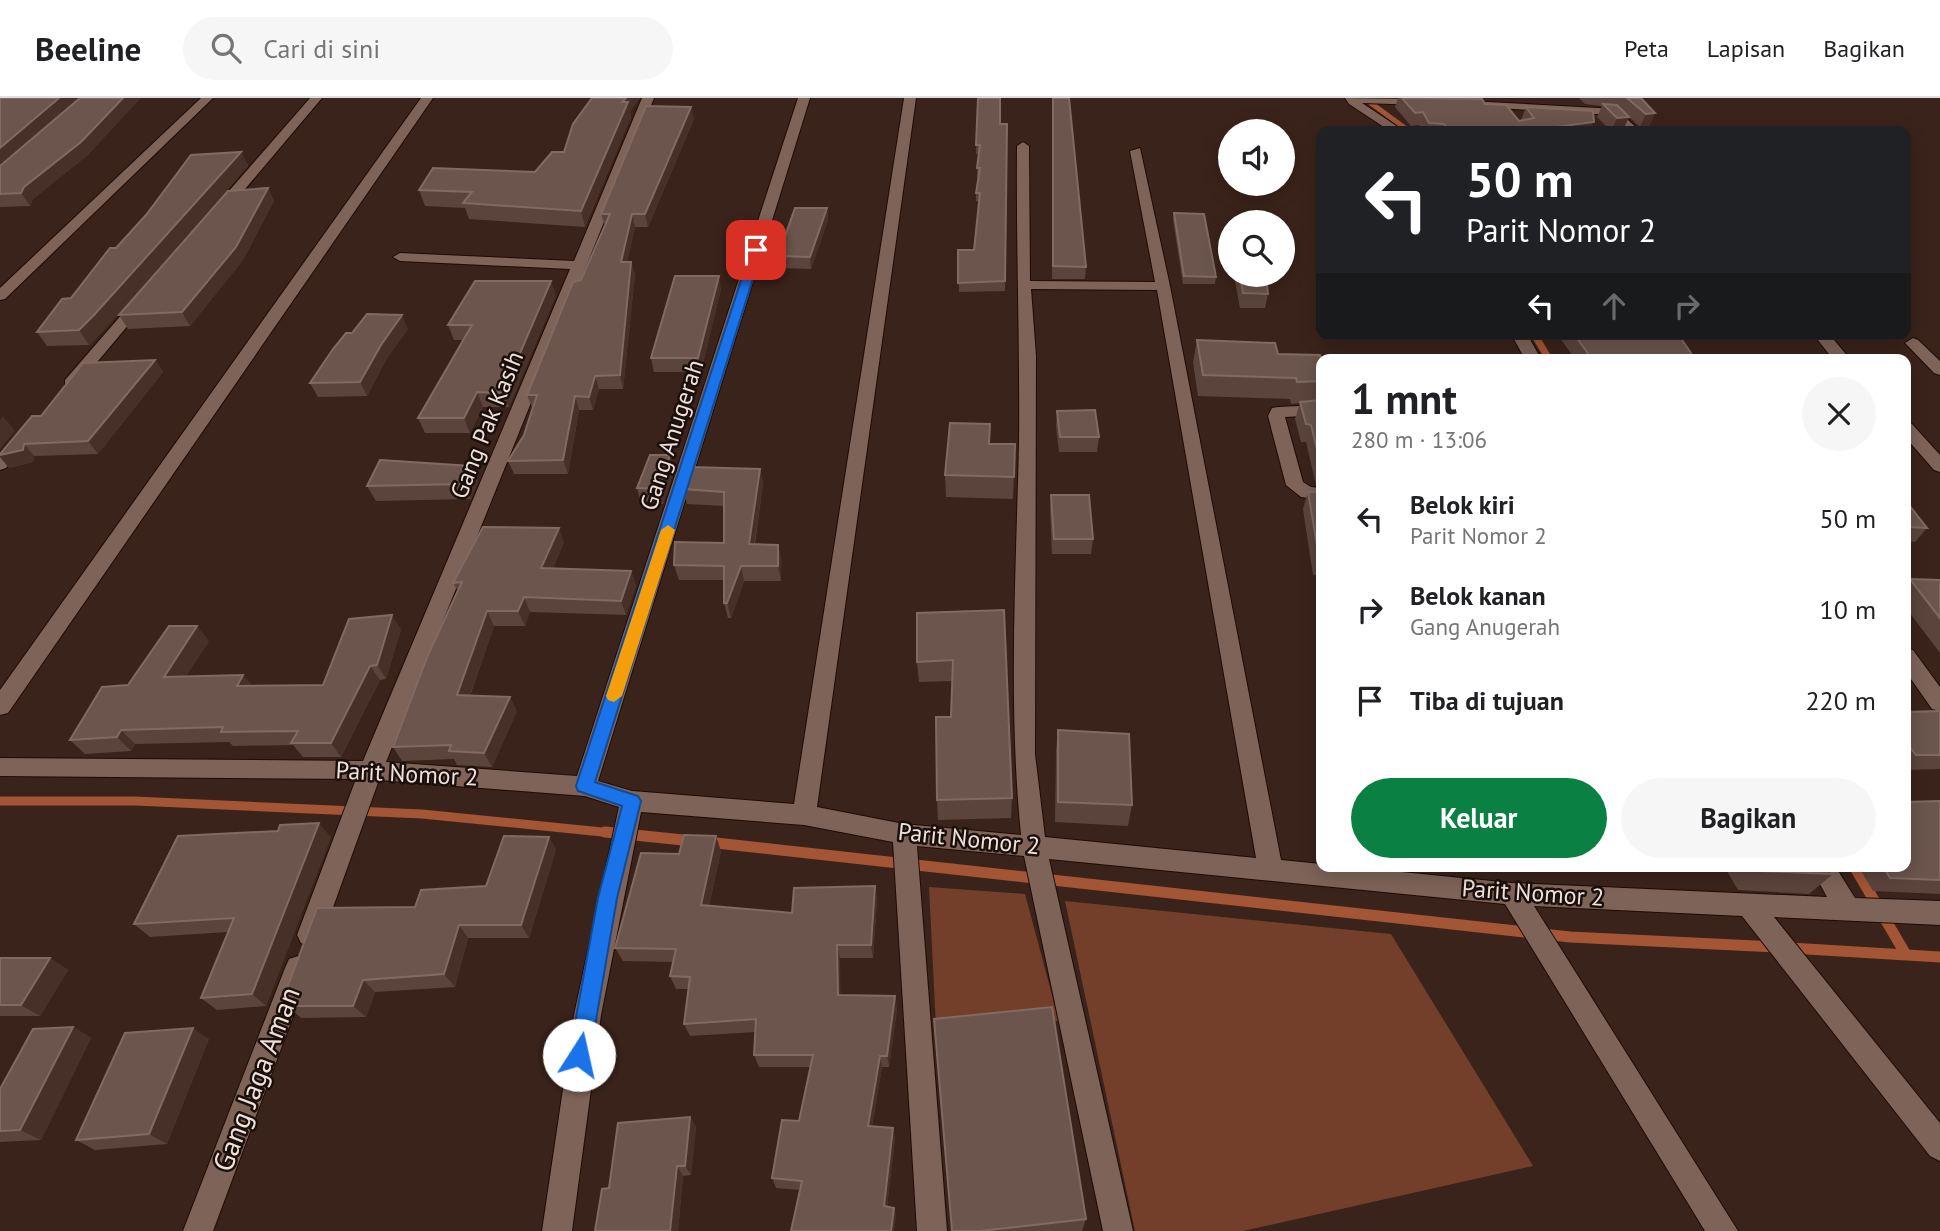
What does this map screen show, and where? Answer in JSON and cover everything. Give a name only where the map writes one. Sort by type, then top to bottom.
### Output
[{"type":"street","points":[[0,296],[207,98]]},
{"type":"street","points":[[209,223],[316,98]]},
{"type":"street","points":[[0,707],[427,98]]},
{"type":"street","name":"Gang Pak Kasih","points":[[371,771],[648,98]]},
{"type":"street","name":"Gang Anugerah","points":[[585,786],[804,98]]},
{"type":"street","points":[[804,815],[909,98]]},
{"type":"street","points":[[1350,99],[1433,102]]},
{"type":"street","points":[[1350,99],[1390,126]]},
{"type":"street","points":[[1460,103],[1616,112],[1629,126]]},
{"type":"street","points":[[1501,105],[1514,122]]},
{"type":"street","points":[[1023,146],[1023,285],[1028,356],[1024,754],[1034,846],[1118,1231]]},
{"type":"street","points":[[1136,151],[1270,869]]},
{"type":"street","points":[[400,257],[578,265]]},
{"type":"street","points":[[57,399],[155,285]]},
{"type":"street","points":[[1023,285],[1163,286]]},
{"type":"street","points":[[1825,340],[1838,354]]},
{"type":"street","points":[[1913,343],[1940,370]]},
{"type":"street","points":[[1316,410],[1286,410],[1278,412],[1276,416],[1295,485],[1307,493],[1316,494]]},
{"type":"street","points":[[0,464],[33,427]]},
{"type":"street","points":[[1911,434],[1940,466]]},
{"type":"street","points":[[1911,663],[1940,703]]},
{"type":"street","name":"Parit Nomor 2","points":[[0,767],[371,771],[585,786],[632,801],[804,815],[904,834],[1512,894],[1940,913]]},
{"type":"street","name":"Gang Jaga Aman","points":[[198,1231],[371,771]]},
{"type":"street","points":[[557,1231],[579,1055],[607,898],[632,801]]},
{"type":"street","points":[[904,834],[932,1231]]},
{"type":"street","points":[[1826,872],[1847,908]]},
{"type":"street","points":[[1512,894],[1723,1231]]},
{"type":"street","points":[[1748,904],[1940,1146]]},
{"type":"shaded area","points":[[929,887],[1025,894],[1059,1021],[936,1027]]},
{"type":"shaded area","points":[[1065,901],[1391,934],[1533,1166],[1243,1231],[1135,1231]]},
{"type":"building","points":[[0,98],[59,98],[0,148]]},
{"type":"building","points":[[80,98],[123,98],[81,142],[24,187],[21,193],[0,194],[0,166]]},
{"type":"building","points":[[592,98],[626,98],[622,102],[628,102],[581,211],[463,203],[472,192],[419,190],[433,168],[535,172],[552,152],[564,152],[573,124]]},
{"type":"building","points":[[978,98],[1000,98],[1000,124],[1007,124],[1005,281],[958,283],[958,250],[974,250],[980,193],[976,193],[980,168],[977,168],[980,145],[976,145]]},
{"type":"building","points":[[1053,98],[1069,98],[1086,267],[1053,266]]},
{"type":"building","points":[[1402,98],[1482,99],[1485,104],[1506,105],[1519,121],[1534,118],[1526,107],[1593,111],[1594,122],[1564,126],[1445,126],[1429,123],[1423,112],[1415,113]]},
{"type":"building","points":[[1627,98],[1641,98],[1655,113],[1646,114]]},
{"type":"building","points":[[1603,104],[1617,105],[1629,117],[1617,118]]},
{"type":"building","points":[[646,106],[691,107],[645,214],[632,214],[621,262],[631,262],[620,375],[595,376],[589,397],[575,396],[563,460],[508,461],[524,435],[537,395],[527,395],[573,282],[581,280],[610,214],[601,214]]},
{"type":"building","points":[[241,152],[79,330],[37,332],[62,299],[71,298],[110,248],[116,248],[146,215],[191,155]]},
{"type":"building","points":[[268,188],[236,247],[182,312],[119,315],[228,191]]},
{"type":"building","points":[[795,208],[827,208],[810,257],[778,256]]},
{"type":"building","points":[[1174,213],[1204,214],[1216,277],[1184,276]]},
{"type":"building","points":[[675,276],[719,276],[698,358],[651,358]]},
{"type":"building","points":[[475,281],[551,281],[503,393],[477,392],[464,418],[418,418],[472,325],[448,325]]},
{"type":"building","points":[[1242,287],[1267,287],[1268,294],[1243,293]]},
{"type":"building","points":[[367,314],[402,315],[360,382],[310,383],[346,333],[352,333]]},
{"type":"building","points":[[1197,340],[1275,343],[1278,354],[1316,355],[1316,381],[1297,382],[1296,378],[1203,375]]},
{"type":"building","points":[[1578,340],[1682,340],[1692,354],[1588,354]]},
{"type":"building","points":[[155,360],[88,441],[24,444],[23,450],[0,455],[32,416],[41,416],[83,363]]},
{"type":"building","points":[[1316,400],[1316,446],[1311,425],[1306,424],[1300,402]]},
{"type":"building","points":[[1095,410],[1099,437],[1060,437],[1057,411]]},
{"type":"building","points":[[950,423],[990,424],[989,444],[1015,444],[1014,477],[945,475]]},
{"type":"building","points":[[650,455],[670,455],[659,489],[637,488]]},
{"type":"building","points":[[380,460],[471,466],[464,484],[367,486]]},
{"type":"building","points":[[690,467],[760,469],[749,544],[778,545],[778,566],[741,566],[727,603],[724,603],[724,566],[674,565],[675,542],[724,543],[724,492],[683,489]]},
{"type":"building","points":[[1308,492],[1316,492],[1316,539]]},
{"type":"building","points":[[1051,495],[1089,495],[1093,539],[1054,539]]},
{"type":"building","points":[[1911,507],[1927,528],[1911,527]]},
{"type":"building","points":[[483,527],[559,528],[541,568],[631,571],[621,601],[524,597],[518,611],[487,611],[457,695],[510,697],[484,753],[449,751],[451,745],[393,747],[428,655],[462,582],[453,583]]},
{"type":"building","points":[[1911,579],[1940,580],[1940,618],[1911,580]]},
{"type":"building","points":[[1004,610],[1012,798],[937,800],[936,717],[951,717],[953,660],[917,662],[917,613]]},
{"type":"building","points":[[392,615],[377,665],[370,666],[331,743],[291,743],[298,731],[221,732],[223,727],[121,730],[117,737],[70,740],[102,687],[128,685],[169,626],[197,626],[164,677],[243,675],[237,686],[323,685],[349,619]]},
{"type":"building","points":[[1940,711],[1940,755],[1916,755],[1911,748],[1911,712]]},
{"type":"building","points":[[1058,730],[1129,734],[1132,805],[1058,802]]},
{"type":"building","points":[[1940,801],[1940,880],[1890,878],[1886,872],[1911,872],[1911,802]]},
{"type":"building","points":[[319,823],[252,994],[201,998],[234,918],[134,924],[178,836],[278,831],[280,825]]},
{"type":"building","points":[[684,835],[716,836],[701,905],[792,913],[794,888],[875,886],[871,945],[837,945],[838,995],[895,996],[887,1056],[880,1056],[868,1126],[893,1128],[884,1206],[894,1208],[891,1231],[791,1231],[802,1181],[772,1178],[782,1120],[799,1121],[813,1055],[754,1055],[756,1019],[684,1024],[690,977],[670,976],[676,949],[615,948],[641,853],[679,854]]},
{"type":"building","points":[[504,836],[549,837],[521,925],[459,925],[444,974],[363,980],[353,1006],[288,1006],[295,990],[286,991],[317,908],[415,907],[421,890],[486,886]]},
{"type":"building","points":[[1784,872],[1832,872],[1833,874]]},
{"type":"building","points":[[0,958],[50,958],[21,1005],[0,1005]]},
{"type":"building","points":[[1052,1007],[1086,1219],[980,1231],[952,1231],[934,1019]]},
{"type":"building","points":[[73,1027],[20,1130],[0,1131],[0,1089],[33,1029]]},
{"type":"building","points":[[193,1028],[149,1134],[76,1140],[125,1033]]},
{"type":"building","points":[[690,1117],[685,1166],[677,1166],[670,1231],[595,1231],[602,1189],[609,1188],[618,1123]]},
{"type":"waterway","points":[[1364,98],[1402,126]]},
{"type":"waterway","points":[[1538,340],[1546,354]]},
{"type":"waterway","points":[[0,801],[135,801],[422,814],[622,834]]},
{"type":"waterway","points":[[605,832],[693,841]]},
{"type":"waterway","points":[[707,842],[1570,937],[1776,947]]},
{"type":"waterway","points":[[1858,872],[1905,953]]},
{"type":"waterway","points":[[1790,948],[1940,957]]},
{"type":"slow traffic","points":[[614,696],[668,530]]},
{"type":"route","points":[[579,1055],[607,898],[632,801],[585,786],[756,250]]}]
